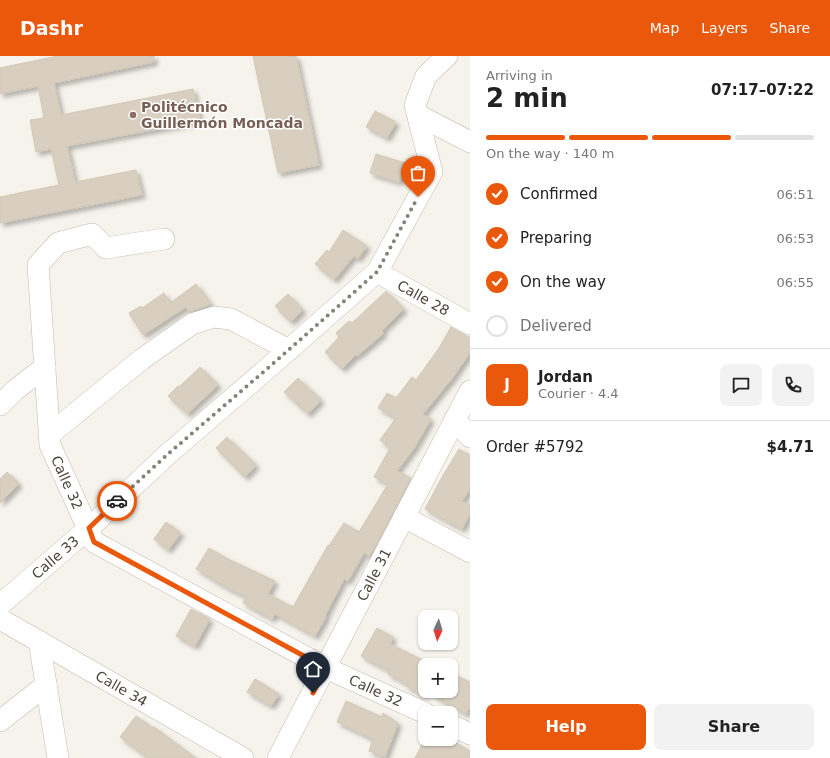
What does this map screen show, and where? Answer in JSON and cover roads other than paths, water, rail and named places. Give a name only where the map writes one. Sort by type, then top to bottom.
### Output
[{"type":"street","name":"Calle 33","points":[[0,605],[89,528],[168,454],[377,272],[432,172],[415,105],[426,76],[447,56]]},
{"type":"street","points":[[418,115],[470,142]]},
{"type":"street","name":"Calle 32","points":[[164,239],[106,248],[92,234],[58,243],[38,265],[50,444],[94,542],[326,668],[418,710]]},
{"type":"street","name":"Calle 28","points":[[377,272],[470,324]]},
{"type":"street","points":[[49,435],[142,359],[192,324],[214,317],[232,319],[289,350]]},
{"type":"street","points":[[0,405],[15,390],[45,366]]},
{"type":"street","name":"Calle 31","points":[[280,757],[470,391]]},
{"type":"street","points":[[455,420],[470,437]]},
{"type":"street","points":[[404,517],[470,552]]},
{"type":"street","name":"Calle 34","points":[[0,619],[243,758]]},
{"type":"street","points":[[39,641],[58,758]]},
{"type":"street","points":[[0,721],[46,685]]},
{"type":"street","points":[[458,728],[470,734]]},
{"type":"place","name":"Politécnico Guillermón Moncada","points":[[133,115]]}]
